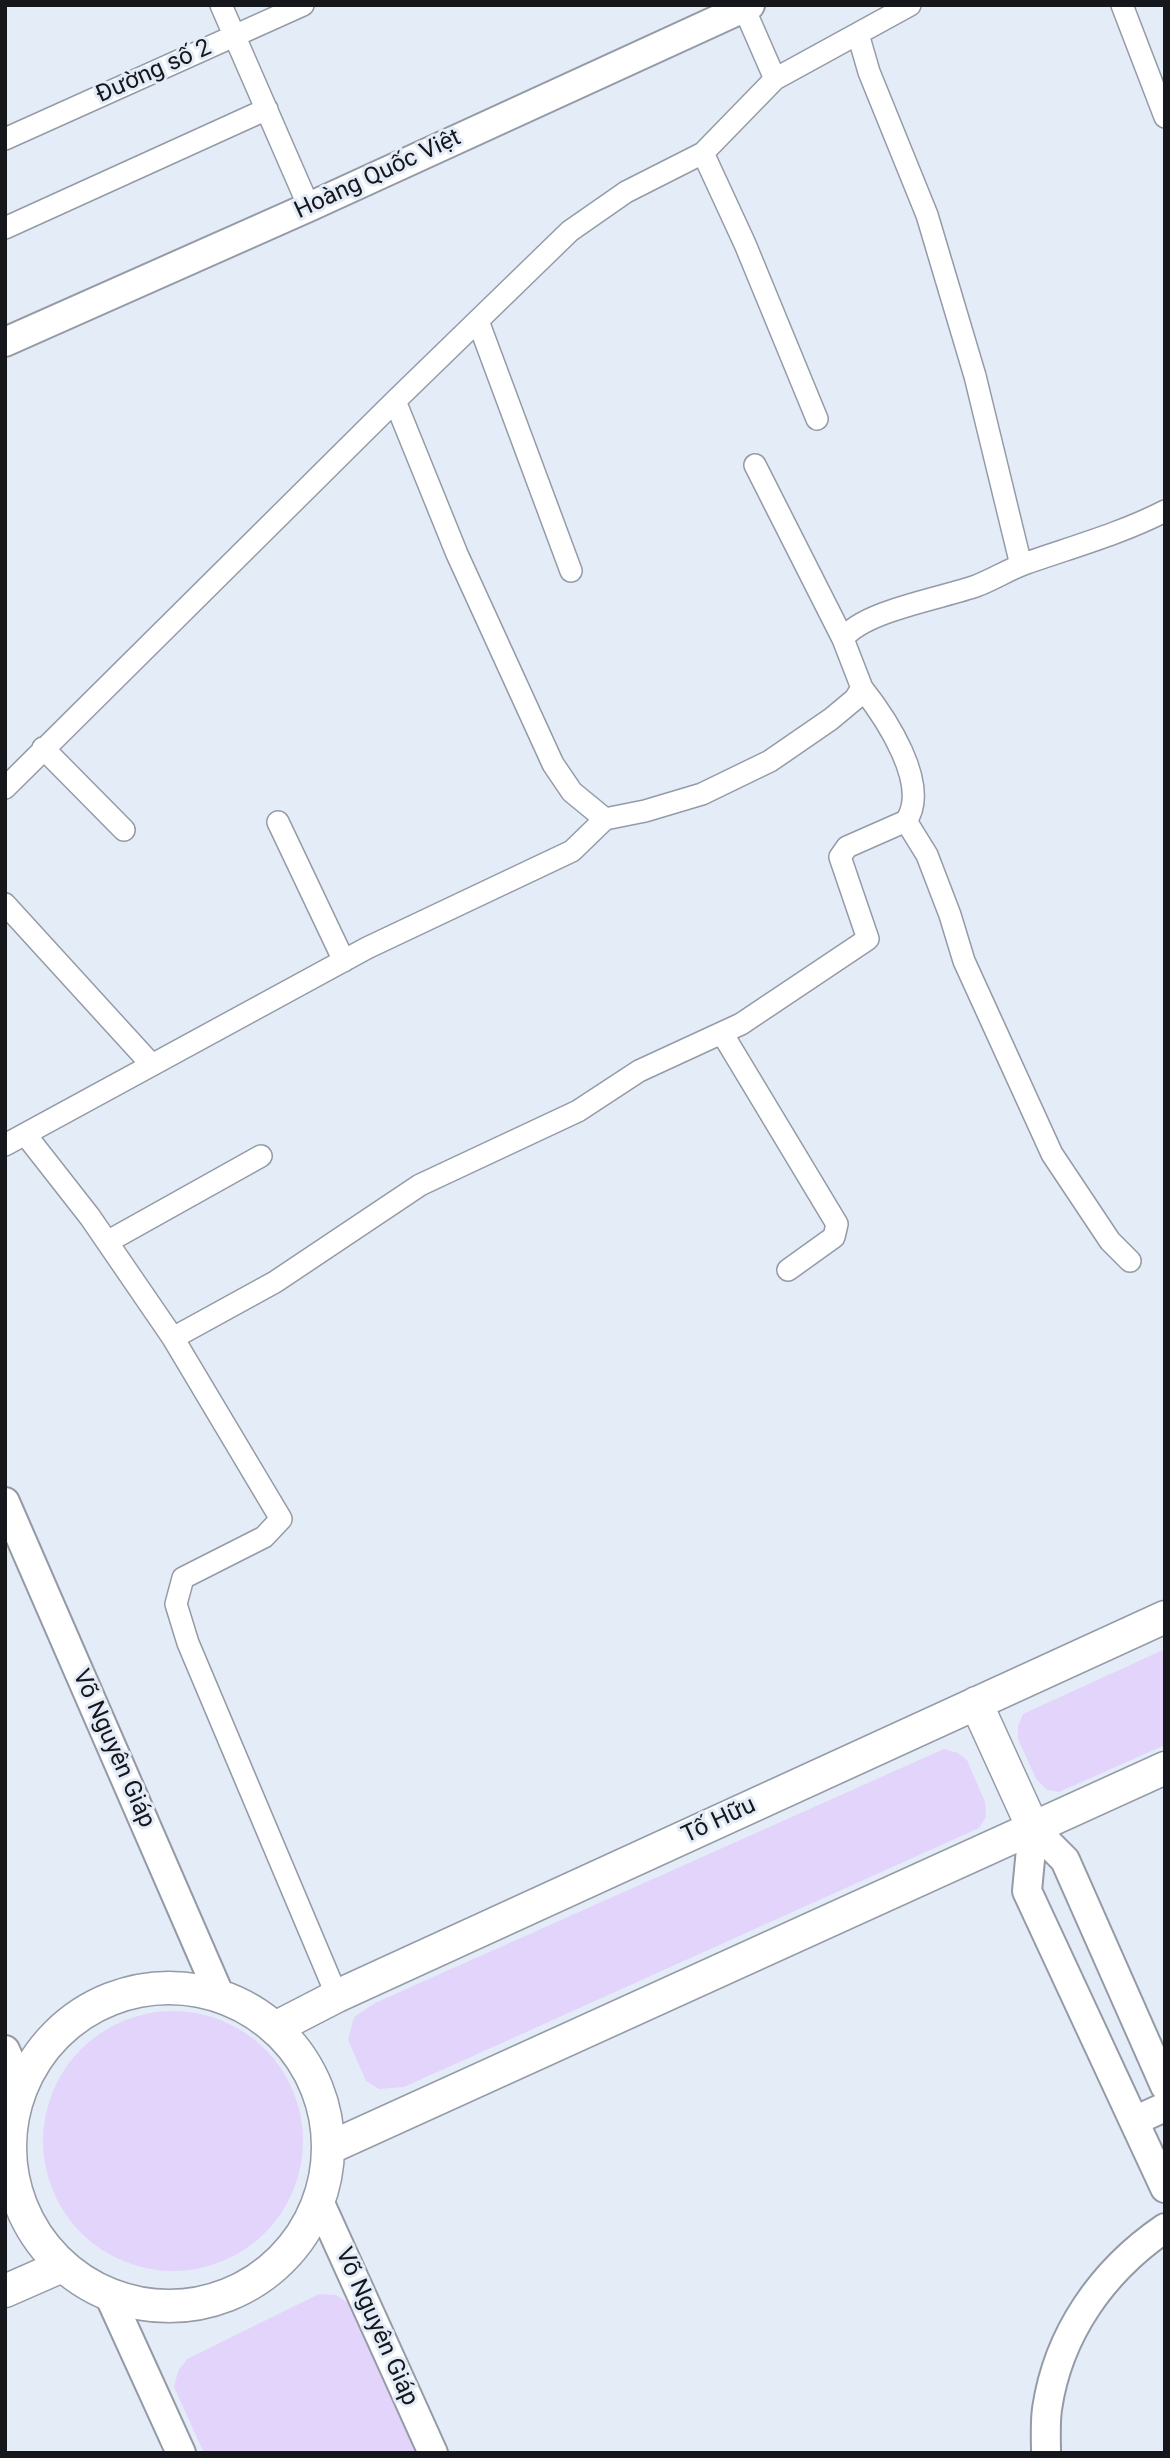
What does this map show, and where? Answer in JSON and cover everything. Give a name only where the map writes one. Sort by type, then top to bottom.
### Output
[{"type":"main road","name":"Tố Hữu","points":[[275,2028],[337,1997],[1165,1617]]},
{"type":"main road","points":[[976,1703],[1033,1828]]},
{"type":"main road","points":[[329,2148],[1165,1768]]},
{"type":"main road","points":[[161,1988],[191,1989],[220,1996],[249,2009],[275,2028],[294,2047],[314,2082],[327,2120],[329,2148],[319,2201],[305,2230],[286,2255],[262,2276],[234,2292],[203,2302],[172,2306],[140,2304],[109,2295],[62,2266],[44,2247],[24,2213],[7,2151],[21,2086],[54,2037],[77,2017],[103,2003],[132,1993],[161,1988]]},
{"type":"main road","points":[[5,2291],[62,2266]]},
{"type":"street","points":[[220,5],[309,207]]},
{"type":"street","name":"Đường số 2","points":[[5,139],[303,5]]},
{"type":"street","points":[[5,788],[570,231],[626,192],[703,153],[775,79],[910,5]]},
{"type":"street","points":[[1122,5],[1165,117]]},
{"type":"street","points":[[738,8],[775,79]]},
{"type":"street","name":"Hoàng Quốc Việt","points":[[5,342],[309,207],[738,8]]},
{"type":"street","points":[[858,34],[869,72],[927,215],[975,376],[1021,565]]},
{"type":"street","points":[[5,228],[267,109]]},
{"type":"street","points":[[703,153],[745,244],[817,419]]},
{"type":"street","points":[[478,321],[570,571]]},
{"type":"street","points":[[395,401],[457,554],[553,764],[572,792],[605,819]]},
{"type":"street","points":[[173,1338],[275,1282],[420,1185],[578,1111],[639,1071],[741,1024],[868,939],[840,857],[847,847],[906,821],[913,811],[911,778],[890,728],[862,688],[843,639],[755,465]]},
{"type":"street","points":[[843,639],[848,631],[900,608],[977,586],[1021,565],[1136,526],[1165,511]]},
{"type":"street","points":[[5,1145],[344,961],[572,850],[605,819],[645,811],[702,794],[769,761],[831,719],[855,699],[862,688]]},
{"type":"street","points":[[43,748],[124,830]]},
{"type":"street","points":[[906,821],[927,855],[964,961],[1052,1154],[1110,1241],[1130,1261]]},
{"type":"street","points":[[278,822],[344,961]]},
{"type":"street","points":[[5,904],[151,1064]]},
{"type":"street","points":[[722,1033],[837,1224],[834,1237],[788,1270]]},
{"type":"street","points":[[25,1134],[107,1242],[173,1338],[281,1519],[264,1537],[183,1578],[176,1604],[188,1643],[337,1997]]},
{"type":"street","points":[[107,1242],[261,1156]]},
{"type":"street","name":"Võ Nguyên Giáp","points":[[5,1502],[12,1537],[220,1996]]},
{"type":"street","points":[[1033,1828],[1065,1860],[1165,2086]]},
{"type":"street","points":[[1033,1828],[1027,1891],[1165,2188]]},
{"type":"street","points":[[1069,1982],[1111,1964]]},
{"type":"street","points":[[5,2050],[21,2086]]},
{"type":"street","points":[[1134,2121],[1165,2108]]},
{"type":"street","name":"Võ Nguyên Giáp","points":[[319,2201],[433,2453]]},
{"type":"street","points":[[1046,2453],[1047,2410],[1055,2375],[1077,2319],[1105,2280],[1139,2246],[1165,2228]]},
{"type":"street","points":[[109,2295],[181,2453]]},
{"type":"shaded area","points":[[1165,1649],[1165,1745],[1059,1792],[1047,1790],[1036,1779],[1018,1739],[1018,1726],[1023,1714]]},
{"type":"shaded area","points":[[944,1749],[958,1753],[967,1760],[985,1802],[986,1817],[979,1828],[404,2087],[379,2089],[366,2081],[348,2040],[354,2017],[375,2003]]},
{"type":"shaded area","points":[[173,2011],[223,2021],[245,2033],[265,2049],[281,2069],[293,2091],[303,2141],[293,2191],[281,2213],[265,2233],[245,2249],[223,2261],[173,2271],[123,2261],[101,2249],[81,2233],[65,2213],[53,2191],[43,2141],[53,2091],[65,2069],[81,2049],[101,2033],[123,2021]]},
{"type":"shaded area","points":[[319,2294],[336,2295],[359,2310],[423,2453],[204,2453],[174,2387],[178,2371],[187,2359]]}]
